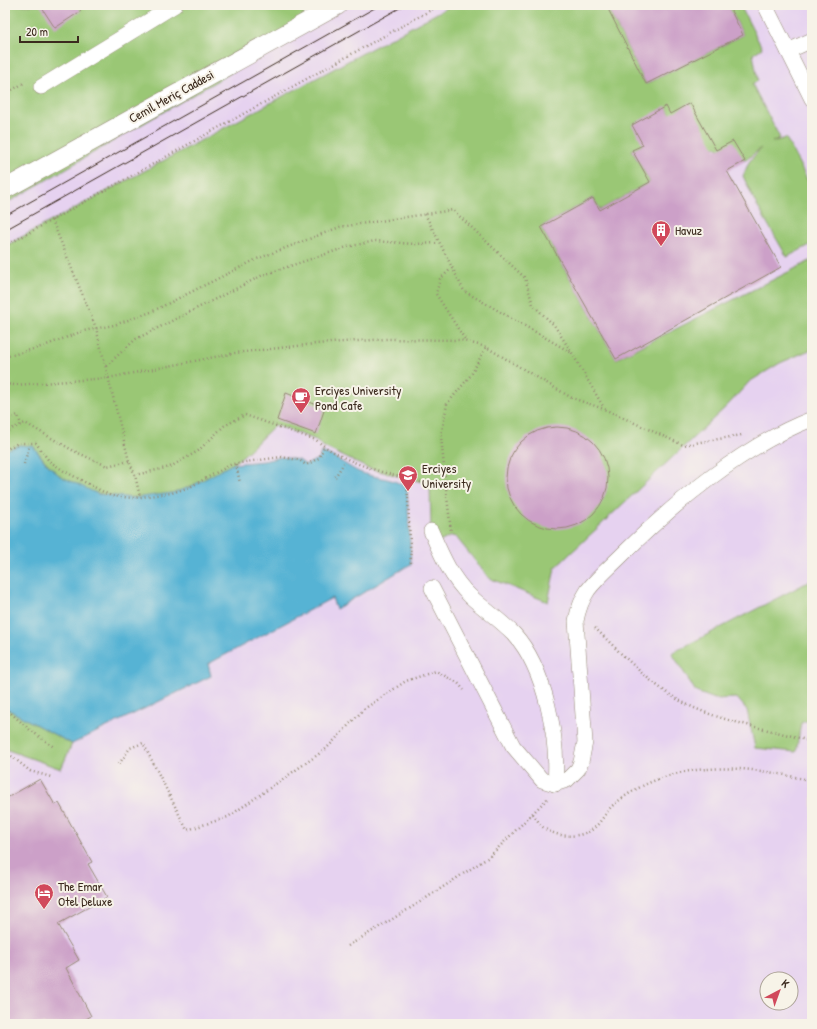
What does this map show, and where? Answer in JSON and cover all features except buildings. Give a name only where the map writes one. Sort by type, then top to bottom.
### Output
[{"type":"street","points":[[41,87],[175,5]]},
{"type":"street","name":"Cemil Meriç Caddesi","points":[[5,189],[338,5]]},
{"type":"street","points":[[765,5],[812,99]]},
{"type":"street","points":[[788,51],[812,40]]},
{"type":"street","points":[[432,588],[513,746],[542,780],[555,784],[567,780],[578,769],[584,752],[585,742],[576,621],[578,610],[583,599],[594,582],[649,529],[683,500],[719,473],[757,448],[796,426],[812,419]]},
{"type":"street","points":[[431,531],[446,566],[457,581],[469,595],[514,634],[529,658],[541,684],[554,732],[556,757],[555,784]]},
{"type":"path","points":[[5,246],[440,5]]},
{"type":"path","points":[[5,94],[26,81]]},
{"type":"path","points":[[5,357],[96,328],[114,325],[151,312],[257,259],[340,227],[453,210],[525,278],[533,305],[554,325],[604,409]]},
{"type":"path","points":[[425,214],[464,290],[572,353]]},
{"type":"path","points":[[52,220],[96,328],[129,461],[135,475],[140,497]]},
{"type":"path","points":[[106,366],[136,338],[264,275],[347,247],[375,241],[414,244],[439,243]]},
{"type":"path","points":[[452,268],[440,279],[436,294],[466,342]]},
{"type":"path","points":[[5,384],[15,385],[108,378],[235,353],[301,345],[387,338],[466,342],[486,347],[572,398],[604,409],[683,445],[743,435]]},
{"type":"path","points":[[451,536],[441,436],[447,404],[471,375],[486,347]]},
{"type":"path","points":[[5,420],[18,415],[21,425]]},
{"type":"path","points":[[135,475],[170,467],[198,451],[224,426],[245,415],[316,440],[324,447],[367,468],[446,488]]},
{"type":"path","points":[[5,432],[26,423],[74,451],[107,466],[129,461]]},
{"type":"path","points":[[5,450],[18,443],[36,443],[49,461],[64,471],[111,496],[140,497],[172,493],[190,487],[225,466],[280,457],[299,460],[306,465],[319,458],[324,447]]},
{"type":"path","points":[[24,464],[29,447]]},
{"type":"path","points":[[335,477],[344,463]]},
{"type":"path","points":[[236,464],[240,483]]},
{"type":"path","points":[[407,478],[411,564]]},
{"type":"path","points":[[578,610],[589,623],[650,680],[686,704],[727,720],[812,742]]},
{"type":"path","points":[[119,764],[130,748],[143,743],[149,752],[187,830],[228,817],[300,768],[330,744],[364,709],[406,681],[436,671],[458,684],[467,695]]},
{"type":"path","points":[[5,708],[30,730],[54,747]]},
{"type":"path","points":[[5,751],[30,771],[51,777]]},
{"type":"path","points":[[533,814],[544,828],[566,837],[589,832],[613,805],[628,794],[654,781],[677,774],[702,769],[733,768],[765,771],[812,781]]},
{"type":"path","points":[[348,946],[488,857],[550,796],[543,796]]},
{"type":"shaded area","name":"Erciyes University","points":[[5,5],[812,5],[812,1024],[5,1024]]},
{"type":"green space","points":[[5,5],[347,5],[5,204]]},
{"type":"green space","points":[[452,5],[606,5],[646,84],[743,35],[728,5],[740,5],[762,48],[753,54],[758,81],[752,84],[780,138],[772,142],[786,138],[812,189],[812,244],[787,257],[755,202],[743,176],[749,162],[761,148],[746,160],[710,145],[670,114],[666,107],[643,145],[632,150],[650,182],[600,210],[593,198],[541,227],[616,359],[812,260],[812,349],[780,363],[749,382],[728,405],[555,568],[548,602],[489,578],[456,537],[451,536],[436,544],[431,531],[430,484],[367,468],[324,447],[316,440],[275,425],[235,462],[205,480],[188,488],[159,496],[113,496],[83,489],[70,483],[59,475],[48,465],[33,446],[5,453],[5,246]]},
{"type":"green space","points":[[812,580],[812,719],[801,723],[796,752],[755,748],[747,710],[737,698],[715,699],[696,692],[672,653]]},
{"type":"green space","points":[[5,708],[72,744],[61,769],[5,749]]},
{"type":"water","points":[[20,445],[33,446],[46,463],[60,476],[98,494],[133,498],[172,493],[190,487],[232,464],[264,461],[281,457],[299,460],[306,465],[319,458],[321,452],[363,474],[389,479],[407,488],[411,564],[336,609],[332,598],[208,664],[211,676],[72,744],[5,708],[5,450]]},
{"type":"tram line","points":[[5,216],[380,5]]},
{"type":"tram line","points":[[5,230],[405,5]]},
{"type":"place","name":"Havuz","points":[[661,247]]},
{"type":"place","name":"Erciyes University Pond Cafe","points":[[301,414]]},
{"type":"place","name":"Erciyes University","points":[[408,492]]},
{"type":"place","name":"The Emar Otel Deluxe","points":[[44,910]]}]
